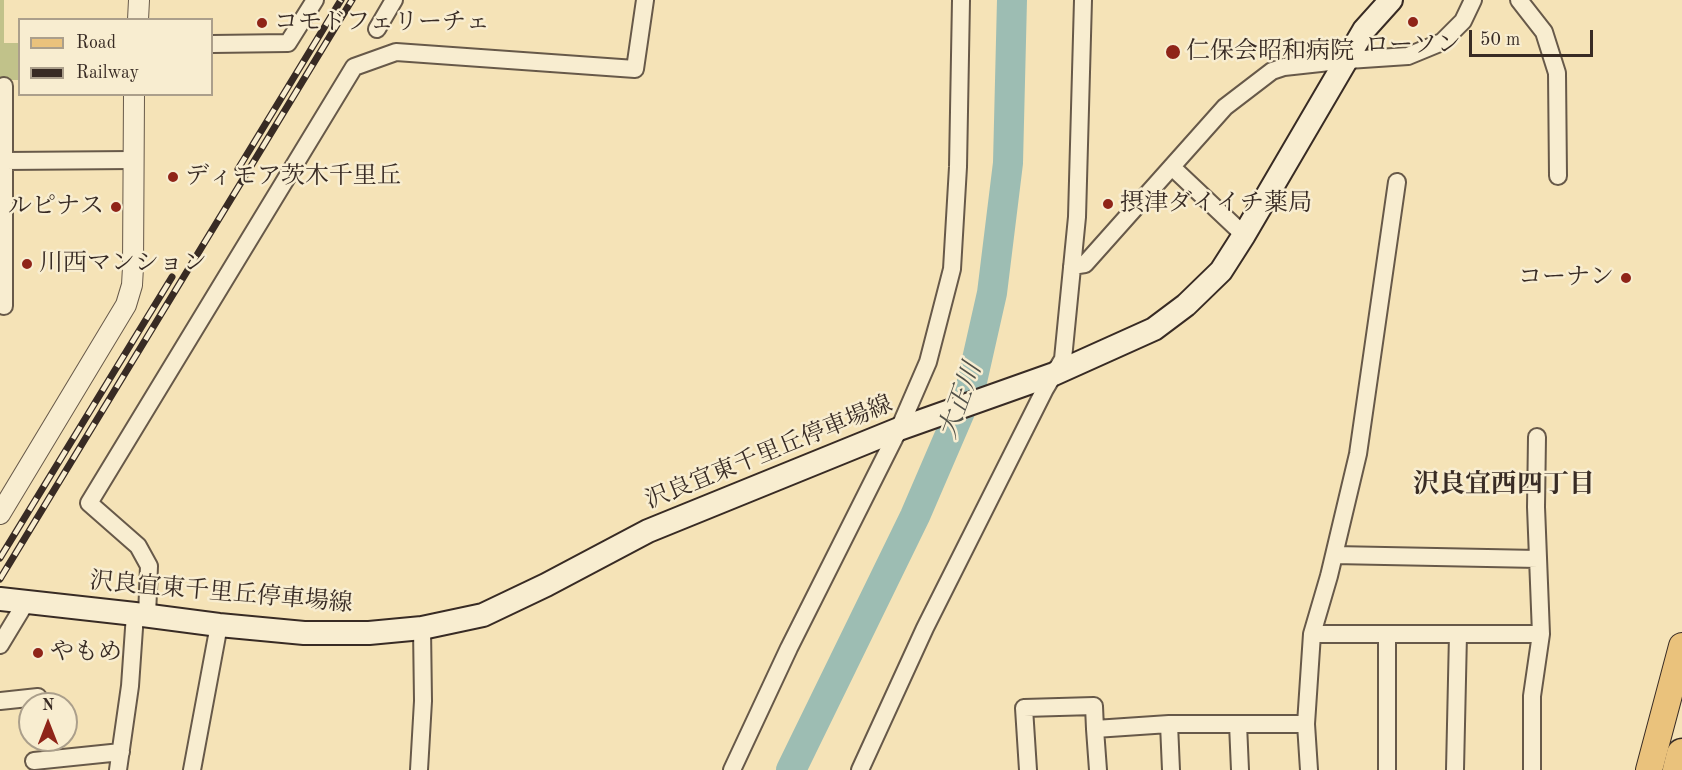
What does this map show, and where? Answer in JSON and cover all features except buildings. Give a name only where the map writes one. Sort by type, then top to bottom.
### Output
[{"type":"highway","points":[[1677,770],[1682,754]]},
{"type":"main road","name":"沢良宜東千里丘停車場線","points":[[0,599],[304,633],[369,633],[422,628],[483,615],[546,585],[648,531],[899,429],[1047,377],[1154,329],[1186,305],[1221,271],[1244,236],[1364,30],[1392,0]]},
{"type":"main road","points":[[1649,770],[1682,646]]},
{"type":"street","points":[[138,18],[139,0]]},
{"type":"street","points":[[213,44],[288,43],[315,0]]},
{"type":"street","points":[[377,29],[394,0]]},
{"type":"street","points":[[118,770],[149,566],[138,546],[89,503],[354,67],[396,52],[635,69],[645,0]]},
{"type":"street","points":[[732,770],[789,648],[899,429],[928,362],[952,269],[958,167],[961,0]]},
{"type":"street","points":[[860,770],[925,628],[1045,389],[1047,377],[1063,359],[1077,217],[1083,0]]},
{"type":"street","points":[[1072,266],[1085,264],[1225,107],[1272,71],[1284,67],[1408,56],[1442,42],[1462,21],[1473,0]]},
{"type":"street","points":[[1519,0],[1544,32],[1557,74],[1558,176]]},
{"type":"street","points":[[4,306],[4,160],[8,86]]},
{"type":"street","points":[[0,514],[126,305],[132,285],[133,267],[134,96]]},
{"type":"street","points":[[4,160],[133,160]]},
{"type":"street","points":[[1172,167],[1244,236]]},
{"type":"street","points":[[1309,770],[1306,724],[1312,634],[1358,454],[1397,182]]},
{"type":"street","points":[[1532,770],[1532,696],[1541,634],[1536,507],[1537,437]]},
{"type":"street","points":[[1334,555],[1538,559]]},
{"type":"street","points":[[0,645],[26,602]]},
{"type":"street","points":[[192,770],[219,625]]},
{"type":"street","points":[[419,770],[423,701],[422,628]]},
{"type":"street","points":[[1312,634],[1541,634]]},
{"type":"street","points":[[1455,770],[1458,634]]},
{"type":"street","points":[[1387,635],[1387,770]]},
{"type":"street","points":[[0,700],[18,699]]},
{"type":"street","points":[[1028,770],[1024,708],[1094,706],[1098,770]]},
{"type":"street","points":[[1095,729],[1169,724],[1306,724]]},
{"type":"street","points":[[1169,724],[1171,770]]},
{"type":"street","points":[[1238,724],[1240,770]]},
{"type":"street","points":[[34,760],[121,752]]},
{"type":"green space","points":[[0,0],[4,0],[4,43],[18,43],[18,80],[0,80]]},
{"type":"waterway","name":"大正川","points":[[791,770],[915,516],[971,386],[992,293],[1008,163],[1012,0]]},
{"type":"railway","points":[[238,169],[341,0]]},
{"type":"railway","points":[[0,579],[352,0]]},
{"type":"railway","points":[[0,558],[172,277]]},
{"type":"place","name":"ローソン","points":[[1413,22]]},
{"type":"place","name":"コモドフェリーチェ","points":[[262,23]]},
{"type":"place","name":"仁保会昭和病院","points":[[1173,52]]},
{"type":"place","name":"ディモア茨木千里丘","points":[[173,177]]},
{"type":"place","name":"摂津ダイイチ薬局","points":[[1108,204]]},
{"type":"place","name":"ルピナス","points":[[116,207]]},
{"type":"place","name":"川西マンション","points":[[27,264]]},
{"type":"place","name":"コーナン","points":[[1626,278]]},
{"type":"place","name":"やもめ","points":[[38,653]]},
{"type":"district","name":"沢良宜西四丁目","points":[[1504,485]]}]
